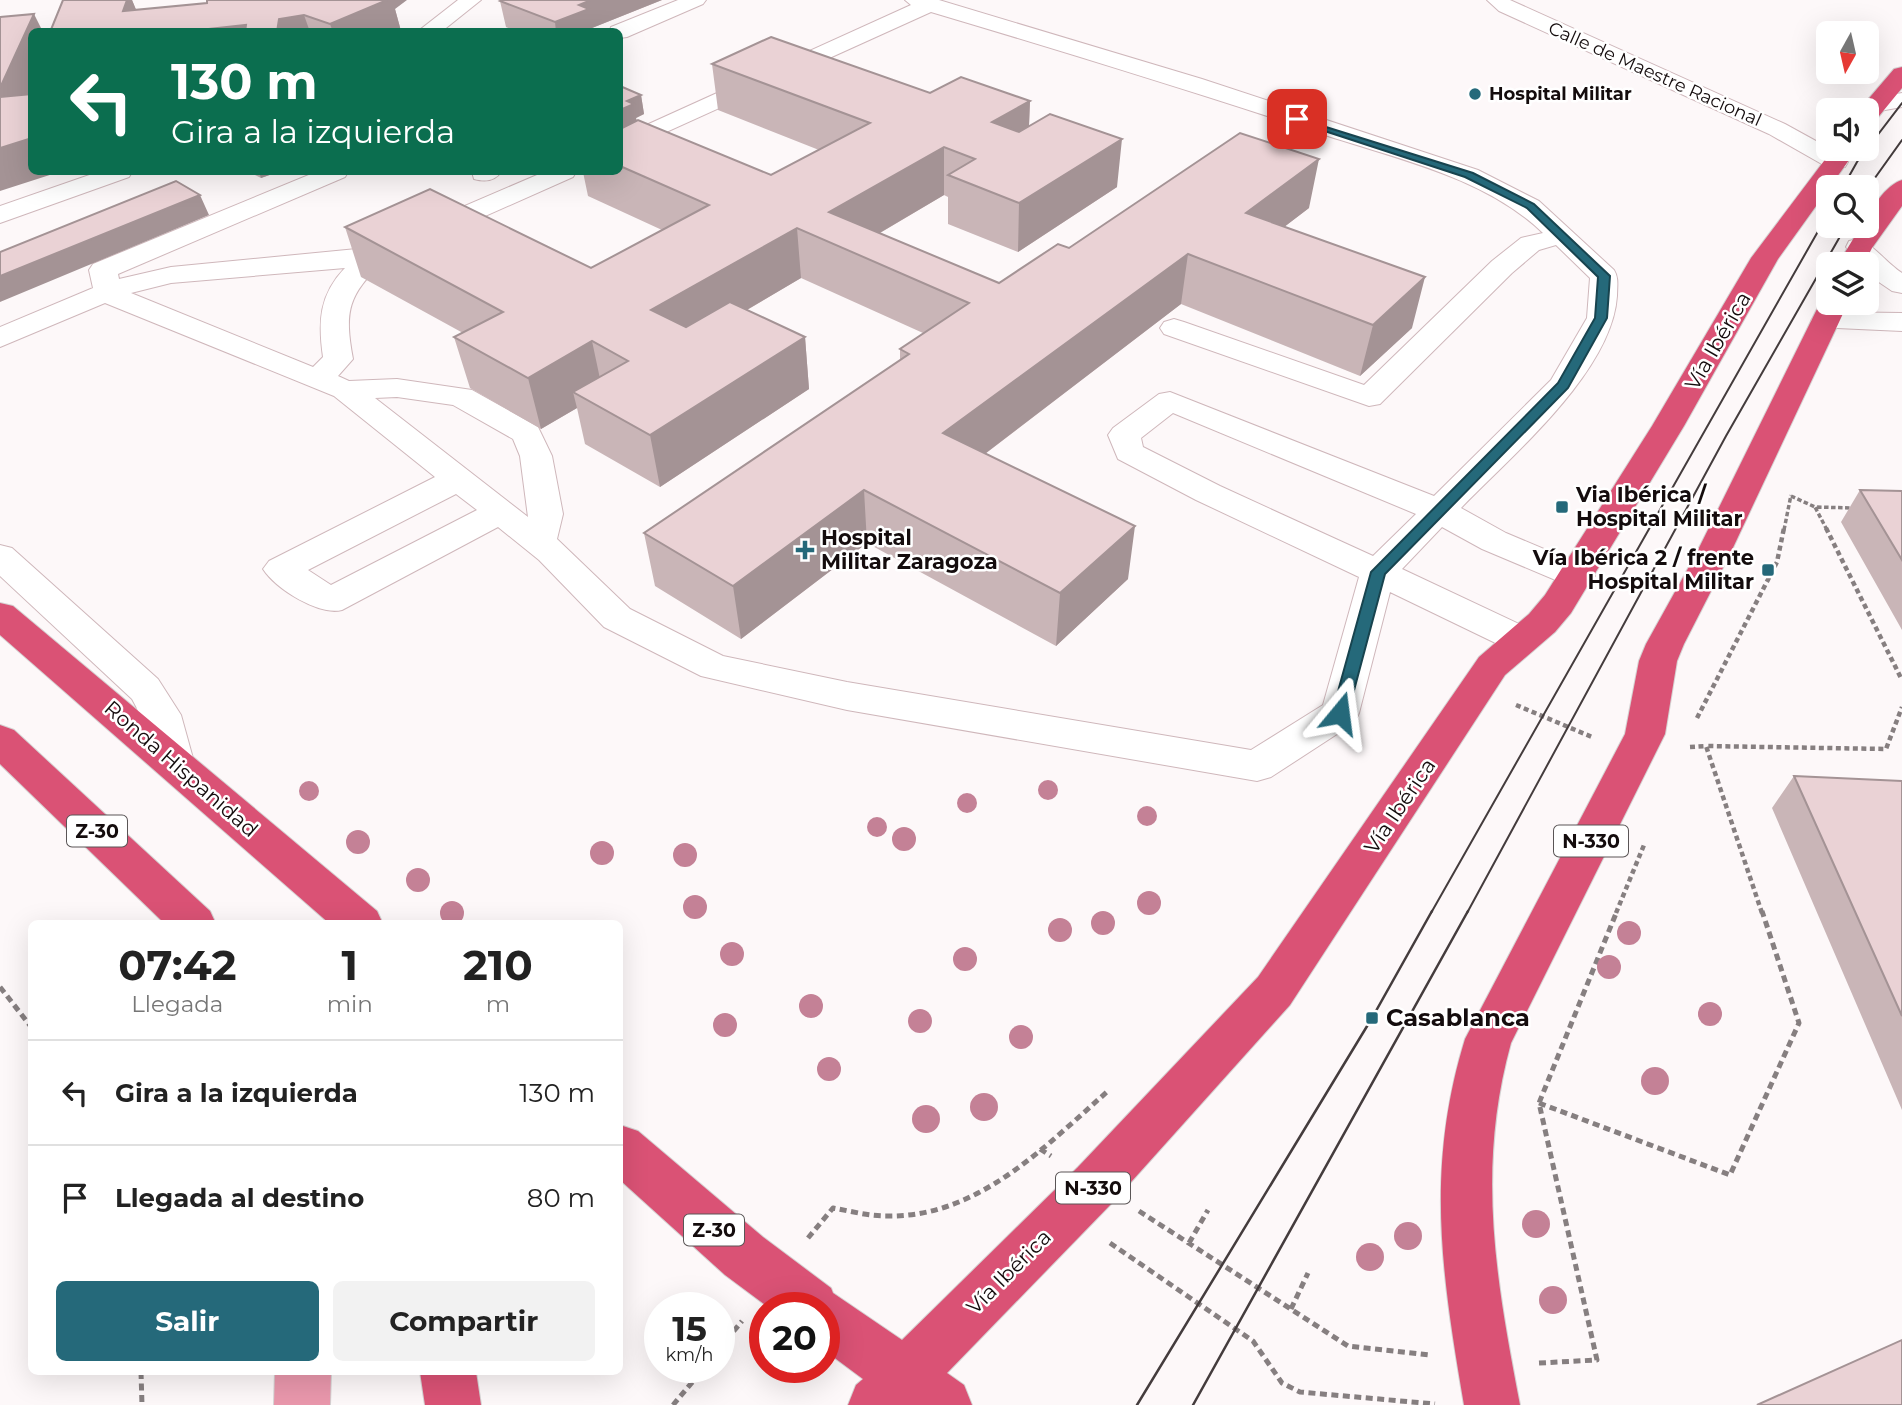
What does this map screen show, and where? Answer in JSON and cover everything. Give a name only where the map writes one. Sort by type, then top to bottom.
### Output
[{"type":"highway","points":[[1879,101],[1902,74]]},
{"type":"highway","name":"Vía Ibérica","points":[[908,1396],[1096,1184],[1274,992],[1492,666],[1558,604],[1577,576],[1765,258],[1828,161]]},
{"type":"highway","points":[[1858,252],[1902,188]]},
{"type":"highway","name":"N-330","points":[[1492,1405],[1482,1361],[1465,1226],[1470,1124],[1476,1083],[1489,1039],[1527,971],[1645,734],[1658,661],[1665,644],[1713,554],[1829,315]]},
{"type":"highway","name":"Ronda Hispanidad","points":[[0,615],[356,920]]},
{"type":"highway","name":"Z-30","points":[[0,740],[180,915]]},
{"type":"highway","name":"Z-30","points":[[623,1150],[793,1292]]},
{"type":"highway","points":[[840,1331],[908,1396]]},
{"type":"highway","points":[[448,1375],[453,1405]]},
{"type":"main road","points":[[302,1405],[303,1375]]},
{"type":"street","points":[[432,28],[471,0]]},
{"type":"street","points":[[623,30],[696,0]]},
{"type":"street","name":"Calle de Maestre Racional","points":[[1497,0],[1506,8],[1777,129],[1816,141]]},
{"type":"street","points":[[108,293],[331,385],[539,543],[617,618],[713,667],[847,696],[1257,766],[1340,713],[1378,572],[1563,385],[1601,318],[1604,276],[1530,206],[1469,175],[1181,80],[923,2],[623,145]]},
{"type":"street","points":[[1879,108],[1902,100]]},
{"type":"street","points":[[0,215],[112,175]]},
{"type":"street","points":[[108,293],[103,270],[329,175]]},
{"type":"street","points":[[0,338],[108,293],[169,275],[335,262],[374,256],[557,175]]},
{"type":"street","points":[[1174,328],[1369,397],[1502,267],[1530,244],[1561,236]]},
{"type":"street","points":[[331,385],[338,359],[332,327],[336,296],[350,277],[374,256]]},
{"type":"street","points":[[1879,270],[1902,285]]},
{"type":"street","points":[[1854,315],[1902,321]]},
{"type":"street","points":[[331,385],[397,388],[461,397],[527,434],[536,456],[546,514],[539,543]]},
{"type":"street","points":[[1521,640],[1208,493],[1129,452],[1124,435],[1170,401],[1440,511],[1494,541],[1577,576]]},
{"type":"street","points":[[458,479],[281,569],[329,601],[500,512]]},
{"type":"street","points":[[0,556],[145,689],[162,715],[174,762]]},
{"type":"path","points":[[1695,723],[1777,562],[1796,484]]},
{"type":"path","points":[[1791,496],[1815,507],[1865,508]]},
{"type":"path","points":[[1815,507],[1902,680]]},
{"type":"path","points":[[1478,688],[1634,755]]},
{"type":"path","points":[[1688,735],[1682,747],[1886,749],[1902,707]]},
{"type":"path","points":[[1539,1103],[1730,1175],[1799,1023],[1706,746]]},
{"type":"path","points":[[1040,1149],[1348,1346],[1528,1364],[1597,1360],[1539,1103],[1647,836]]},
{"type":"path","points":[[0,987],[28,1023]]},
{"type":"path","points":[[794,1292],[833,1208],[888,1216],[941,1211],[976,1197],[1011,1176],[1119,1081]]},
{"type":"path","points":[[1011,1176],[1021,1182]]},
{"type":"path","points":[[1189,1243],[1208,1210]]},
{"type":"path","points":[[1130,1257],[1253,1341],[1282,1383],[1290,1388],[1300,1392],[1441,1405]]},
{"type":"path","points":[[1291,1309],[1308,1273]]},
{"type":"path","points":[[141,1375],[142,1405]]},
{"type":"path","points":[[673,1405],[692,1383]]},
{"type":"building","points":[[63,0],[127,0],[123,11],[207,3],[207,0],[387,0],[330,24],[304,15],[279,19],[278,28],[246,28],[246,25],[218,28],[52,28]]},
{"type":"building","points":[[591,0],[579,5],[589,9],[555,22],[500,1]]},
{"type":"building","points":[[34,14],[0,88],[0,17]]},
{"type":"building","points":[[771,37],[930,93],[961,77],[1030,101],[992,122],[1019,132],[1050,114],[1122,139],[1019,203],[948,175],[975,159],[944,147],[829,212],[999,283],[1058,244],[1069,248],[1240,133],[1319,159],[1246,213],[1425,277],[1373,325],[1188,254],[943,433],[1135,526],[1060,593],[864,490],[733,586],[644,533],[909,354],[900,349],[969,303],[797,228],[651,310],[686,327],[730,302],[805,337],[650,435],[573,392],[628,361],[592,341],[528,378],[454,337],[503,312],[345,227],[430,189],[591,268],[709,205],[623,167],[623,128],[638,120],[771,175],[870,123],[712,64]]},
{"type":"building","points":[[623,87],[641,95],[627,101],[634,104],[623,109]]},
{"type":"building","points":[[28,94],[28,139],[0,148],[0,97]]},
{"type":"building","points":[[176,181],[200,195],[0,276],[0,252]]},
{"type":"building","points":[[1860,490],[1902,491],[1902,560]]},
{"type":"building","points":[[1794,776],[1902,781],[1902,1016]]},
{"type":"building","points":[[1902,1340],[1902,1405],[1757,1405]]},
{"type":"tram line","points":[[1850,175],[1902,103]]},
{"type":"tram line","points":[[1877,175],[1902,140]]},
{"type":"tram line","points":[[1431,913],[1816,235]]},
{"type":"tram line","points":[[1467,913],[1726,436],[1839,238]]},
{"type":"tram line","points":[[1137,1405],[1372,1018],[1432,911]]},
{"type":"tram line","points":[[1193,1405],[1468,911]]},
{"type":"place","name":"Hospital Militar","points":[[1475,94]]},
{"type":"place","name":"Via Ibérica / Hospital Militar","points":[[1562,507]]},
{"type":"place","name":"Hospital Militar Zaragoza","points":[[805,550]]},
{"type":"place","name":"Vía Ibérica 2 / frente Hospital Militar","points":[[1768,570]]},
{"type":"place","name":"Casablanca","points":[[1372,1018]]},
{"type":"route","points":[[1297,119],[1469,175],[1530,206],[1604,276],[1601,318],[1563,385],[1378,572],[1340,713]]}]
